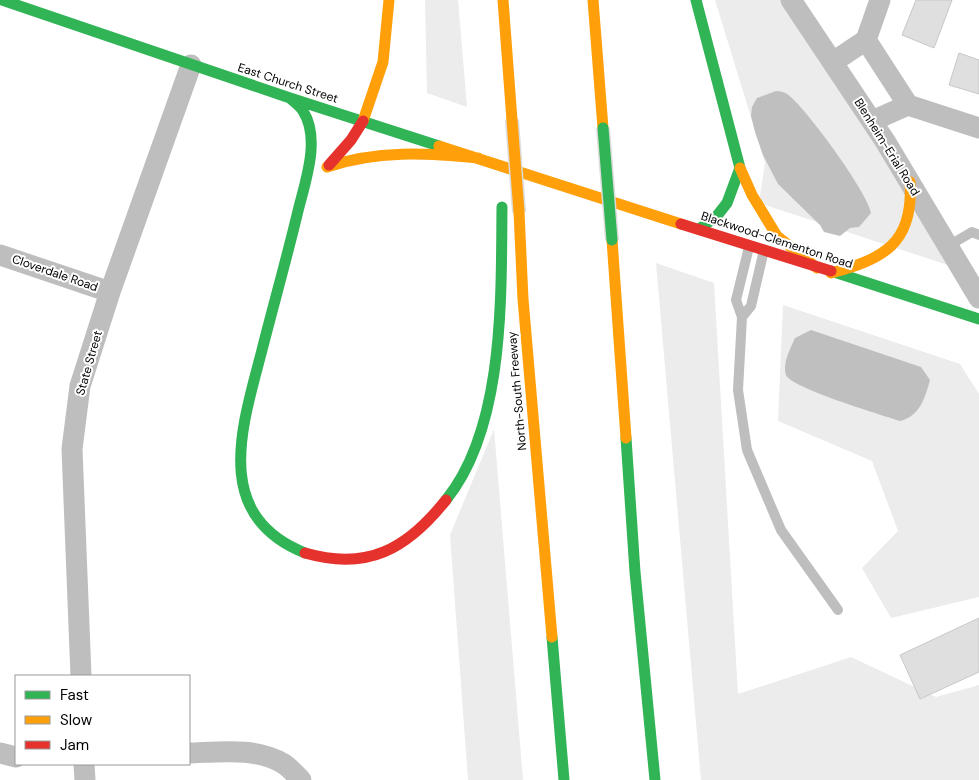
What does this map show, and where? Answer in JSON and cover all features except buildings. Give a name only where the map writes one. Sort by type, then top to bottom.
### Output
[{"type":"main road","name":"East Church Street","points":[[2,0],[290,98],[567,187]]},
{"type":"main road","points":[[299,204],[327,167],[351,140],[363,122],[384,67],[389,35],[389,0]]},
{"type":"main road","name":"North-South Freeway","points":[[503,0],[519,212],[523,299],[564,780]]},
{"type":"main road","points":[[594,0],[634,563],[655,780]]},
{"type":"main road","points":[[696,0],[740,168],[759,209],[777,236],[817,268]]},
{"type":"main road","points":[[499,104],[509,70]]},
{"type":"main road","points":[[290,98],[304,112],[311,133],[299,204],[246,411],[239,453],[242,484],[248,505],[261,524],[282,543],[305,553],[331,560],[362,560],[391,551],[418,534],[442,510],[461,482],[475,448],[493,370],[499,313],[502,202]]},
{"type":"main road","points":[[497,150],[499,178]]},
{"type":"main road","points":[[327,167],[360,156],[388,152],[422,152],[478,158]]},
{"type":"main road","points":[[699,229],[716,217],[728,203],[740,168]]},
{"type":"main road","points":[[831,273],[874,260],[894,243],[908,213],[910,182]]},
{"type":"main road","name":"Blackwood-Clementon Road","points":[[567,187],[979,319]]},
{"type":"street","name":"Blenheim-Erial Road","points":[[791,0],[806,26],[833,62],[872,121],[979,298]]},
{"type":"street","points":[[833,62],[866,40],[880,0]]},
{"type":"street","points":[[866,40],[908,105],[979,128]]},
{"type":"street","name":"State Street","points":[[81,675],[72,450],[80,386],[110,292],[191,65]]},
{"type":"street","points":[[872,121],[908,105]]},
{"type":"street","name":"Cloverdale Road","points":[[0,255],[110,292]]},
{"type":"street","points":[[190,754],[238,751],[268,758],[284,764],[301,780]]},
{"type":"street","points":[[0,753],[15,757]]},
{"type":"street","points":[[84,765],[85,780]]},
{"type":"lane","points":[[948,246],[972,232],[979,235]]},
{"type":"lane","points":[[750,245],[736,300],[742,317],[738,390],[748,450],[781,530],[838,610]]},
{"type":"lane","points":[[742,317],[751,306],[764,249]]},
{"type":"shaded area","points":[[425,0],[458,0],[467,107],[427,93]]},
{"type":"shaded area","points":[[715,0],[788,0],[963,270],[759,203],[765,163]]},
{"type":"shaded area","points":[[776,91],[787,94],[795,101],[821,131],[859,188],[868,203],[871,213],[859,227],[850,228],[840,236],[824,232],[820,225],[778,184],[763,155],[751,116],[752,107],[757,98]]},
{"type":"shaded area","points":[[656,263],[714,283],[738,694],[851,657],[936,697],[979,685],[979,780],[701,780]]},
{"type":"shaded area","points":[[783,305],[960,364],[979,394],[979,597],[891,618],[862,568],[898,531],[872,461],[778,421]]},
{"type":"shaded area","points":[[811,330],[921,367],[930,380],[924,400],[917,411],[907,419],[900,421],[820,394],[792,380],[786,375],[785,371],[789,351],[795,338]]},
{"type":"shaded area","points":[[494,429],[523,780],[468,780],[450,535]]},
{"type":"traffic: fast","points":[[2,0],[290,98],[439,146]]},
{"type":"traffic: fast","points":[[696,0],[740,168],[727,203],[716,217],[699,229]]},
{"type":"traffic: fast","points":[[290,98],[302,109],[308,122],[311,134],[310,161],[247,408],[242,437],[241,465],[245,492],[256,516],[275,536],[305,553]]},
{"type":"traffic: fast","points":[[603,128],[612,240]]},
{"type":"traffic: fast","points":[[446,500],[465,470],[479,436],[489,399],[496,360],[499,320],[502,207]]},
{"type":"traffic: fast","points":[[831,271],[979,319]]},
{"type":"traffic: fast","points":[[626,438],[635,572],[655,780]]},
{"type":"traffic: fast","points":[[552,637],[564,780]]},
{"type":"traffic: slow","points":[[363,121],[383,62],[389,0]]},
{"type":"traffic: slow","points":[[503,0],[512,120]]},
{"type":"traffic: slow","points":[[593,0],[603,128]]},
{"type":"traffic: slow","points":[[512,120],[519,212]]},
{"type":"traffic: slow","points":[[439,146],[681,224]]},
{"type":"traffic: slow","points":[[327,167],[383,155],[421,154],[478,158]]},
{"type":"traffic: slow","points":[[740,168],[752,195],[777,236],[817,268]]},
{"type":"traffic: slow","points":[[831,273],[866,262],[892,245],[907,220],[910,203],[910,182]]},
{"type":"traffic: slow","points":[[519,212],[523,299],[552,637]]},
{"type":"traffic: slow","points":[[612,240],[626,438]]},
{"type":"traffic: jam","points":[[329,165],[351,140],[363,121]]},
{"type":"traffic: jam","points":[[681,224],[831,271]]},
{"type":"traffic: jam","points":[[305,553],[328,558],[348,559],[367,557],[384,552],[401,543],[416,531],[446,500]]}]
